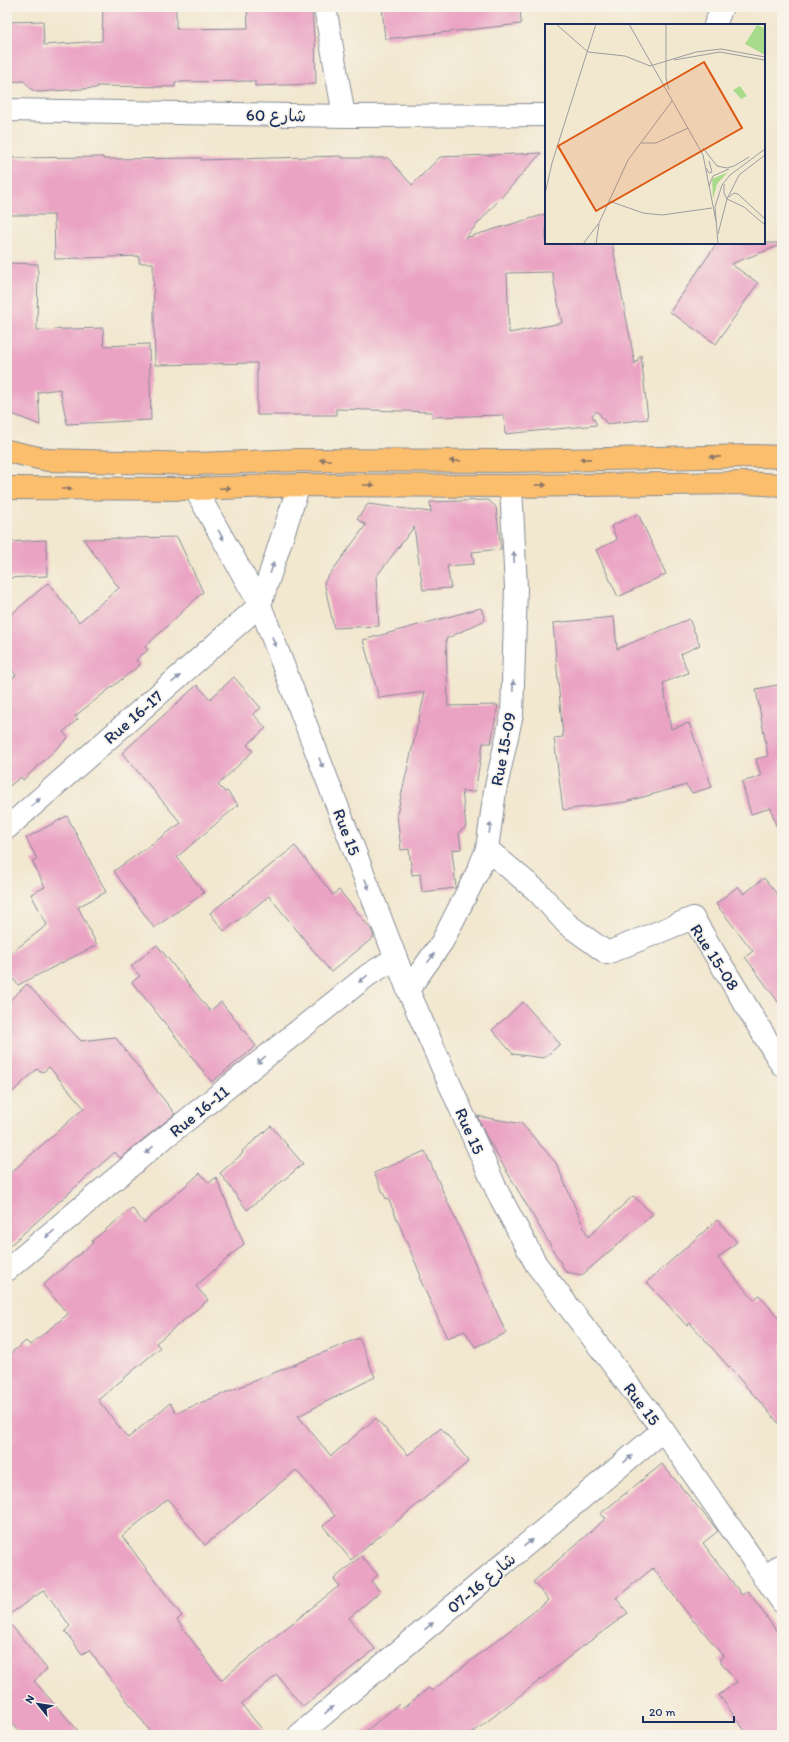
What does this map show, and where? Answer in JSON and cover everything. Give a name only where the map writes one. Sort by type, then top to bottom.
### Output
[{"type":"main road","points":[[7,451],[48,460],[195,464],[299,460],[511,461],[746,456],[782,457]]},
{"type":"main road","points":[[18,489],[195,489],[299,485],[511,486],[743,483],[782,485]]},
{"type":"street","points":[[325,7],[344,116]]},
{"type":"street","points":[[715,24],[722,7]]},
{"type":"street","name":"شارع 60","points":[[7,110],[344,116],[545,115]]},
{"type":"street","points":[[260,605],[299,485]]},
{"type":"street","name":"Rue 15-09","points":[[408,990],[442,942],[478,871],[487,849],[495,791],[512,714],[516,588],[511,486]]},
{"type":"street","name":"Rue 15","points":[[195,489],[260,605],[408,990],[497,1191],[536,1264],[662,1430],[782,1602]]},
{"type":"street","name":"Rue 16-17","points":[[7,828],[260,605]]},
{"type":"street","name":"Rue 15-08","points":[[487,849],[537,891],[567,924],[607,953],[693,918],[782,1065]]},
{"type":"street","name":"Rue 16-11","points":[[7,1270],[153,1147],[368,975],[396,958]]},
{"type":"street","name":"شارع 16-07","points":[[299,1735],[662,1430]]},
{"type":"street","points":[[764,1578],[782,1565]]},
{"type":"building","points":[[103,7],[176,7],[176,29],[248,28],[247,7],[312,7],[315,37],[316,84],[255,86],[255,81],[175,82],[175,87],[97,86],[97,88],[38,92],[32,90],[24,81],[7,82],[7,22],[43,21],[44,45],[102,41]]},
{"type":"building","points":[[382,7],[520,7],[521,24],[385,39]]},
{"type":"building","points":[[541,153],[465,238],[545,214],[545,244],[612,244],[635,364],[641,355],[648,419],[607,424],[597,411],[592,415],[597,425],[505,434],[504,415],[432,417],[432,412],[336,409],[336,415],[257,415],[257,363],[155,365],[153,263],[139,263],[139,256],[55,259],[54,215],[7,215],[7,158],[201,158],[201,160],[342,156],[342,158],[388,158],[412,185],[440,157]],"holes":[[[552,272],[562,323],[509,333],[507,273]]]},
{"type":"building","points":[[781,243],[781,245],[731,264],[758,283],[716,344],[670,312],[716,244]]},
{"type":"building","points":[[7,263],[38,264],[37,330],[103,328],[104,346],[149,344],[151,420],[67,424],[60,389],[38,392],[40,425],[7,412]]},
{"type":"building","points":[[488,500],[496,507],[501,549],[472,552],[474,564],[447,566],[451,588],[423,590],[414,527],[376,577],[379,626],[334,628],[324,582],[366,525],[357,519],[368,504],[431,512],[430,502]]},
{"type":"building","points":[[638,514],[666,574],[618,597],[596,550],[617,540],[611,526]]},
{"type":"building","points":[[177,537],[203,592],[145,647],[148,650],[136,660],[140,665],[75,716],[78,719],[63,732],[68,738],[23,780],[21,777],[7,788],[7,683],[16,675],[7,664],[7,618],[48,583],[79,622],[119,588],[83,539]]},
{"type":"building","points":[[46,540],[47,576],[7,578],[7,542]]},
{"type":"building","points":[[481,608],[485,620],[446,639],[448,706],[498,705],[491,743],[483,743],[475,792],[462,791],[466,827],[459,832],[461,849],[452,850],[456,887],[422,892],[420,874],[412,875],[409,849],[401,850],[397,814],[425,692],[379,698],[363,640]]},
{"type":"building","points":[[614,617],[617,649],[689,619],[700,645],[681,654],[688,673],[663,683],[671,729],[689,723],[712,787],[692,793],[686,785],[625,802],[563,810],[554,738],[563,737],[553,623]]},
{"type":"building","points":[[234,677],[261,708],[253,714],[266,728],[247,745],[253,751],[218,785],[225,792],[227,791],[238,805],[177,857],[204,893],[154,928],[114,871],[181,823],[122,753],[197,685],[210,699]]},
{"type":"building","points":[[782,684],[782,825],[776,826],[771,808],[751,814],[742,782],[761,776],[756,759],[768,756],[756,689]]},
{"type":"building","points":[[67,816],[106,892],[78,907],[97,945],[18,985],[7,971],[7,956],[47,925],[31,894],[45,887],[32,861],[37,859],[26,838]]},
{"type":"building","points":[[295,846],[333,895],[339,890],[371,929],[374,937],[331,972],[269,896],[224,931],[210,913]]},
{"type":"building","points":[[764,878],[782,900],[782,1007],[745,957],[753,951],[716,904],[738,886],[744,894]]},
{"type":"building","points":[[157,945],[210,1011],[221,1002],[256,1046],[212,1082],[132,982],[140,976],[131,966]]},
{"type":"building","points":[[27,984],[81,1041],[115,1037],[175,1114],[120,1158],[115,1152],[7,1248],[7,1176],[84,1108],[49,1067],[43,1072],[37,1069],[7,1097],[7,1003]]},
{"type":"building","points":[[523,1002],[560,1044],[544,1058],[513,1054],[492,1030]]},
{"type":"building","points":[[477,1116],[522,1124],[556,1163],[588,1237],[633,1196],[653,1214],[582,1275],[566,1272],[486,1136]]},
{"type":"building","points":[[271,1126],[303,1164],[247,1210],[220,1173],[243,1153],[242,1151]]},
{"type":"building","points":[[425,1151],[506,1333],[475,1347],[465,1331],[447,1338],[419,1277],[421,1276],[388,1198],[386,1199],[374,1173]]},
{"type":"building","points":[[200,1173],[209,1183],[216,1177],[244,1244],[196,1286],[208,1300],[156,1343],[160,1348],[98,1400],[128,1438],[170,1403],[176,1413],[359,1338],[375,1377],[298,1416],[331,1456],[376,1418],[408,1455],[441,1428],[469,1461],[351,1560],[323,1526],[335,1516],[296,1470],[205,1545],[168,1499],[122,1536],[182,1616],[177,1620],[221,1680],[339,1586],[334,1579],[361,1556],[378,1575],[371,1581],[380,1592],[349,1618],[375,1649],[303,1707],[277,1675],[241,1704],[267,1735],[153,1735],[89,1650],[82,1654],[65,1631],[70,1626],[44,1590],[7,1616],[7,1356],[26,1341],[30,1345],[68,1314],[43,1285],[93,1243],[92,1241],[132,1208],[144,1223]]},
{"type":"building","points":[[717,1220],[737,1242],[718,1258],[754,1300],[759,1295],[782,1322],[782,1427],[690,1323],[687,1326],[647,1282]]},
{"type":"building","points":[[662,1464],[718,1531],[703,1543],[742,1595],[748,1591],[782,1639],[782,1735],[748,1735],[719,1695],[737,1682],[719,1660],[723,1656],[695,1621],[694,1622],[653,1568],[616,1598],[628,1613],[578,1650],[470,1735],[361,1735],[399,1704],[403,1708],[429,1688],[432,1691],[549,1600],[533,1582],[606,1518],[600,1514]]},
{"type":"building","points":[[7,1620],[47,1669],[34,1681],[82,1735],[22,1735],[7,1719]]}]
